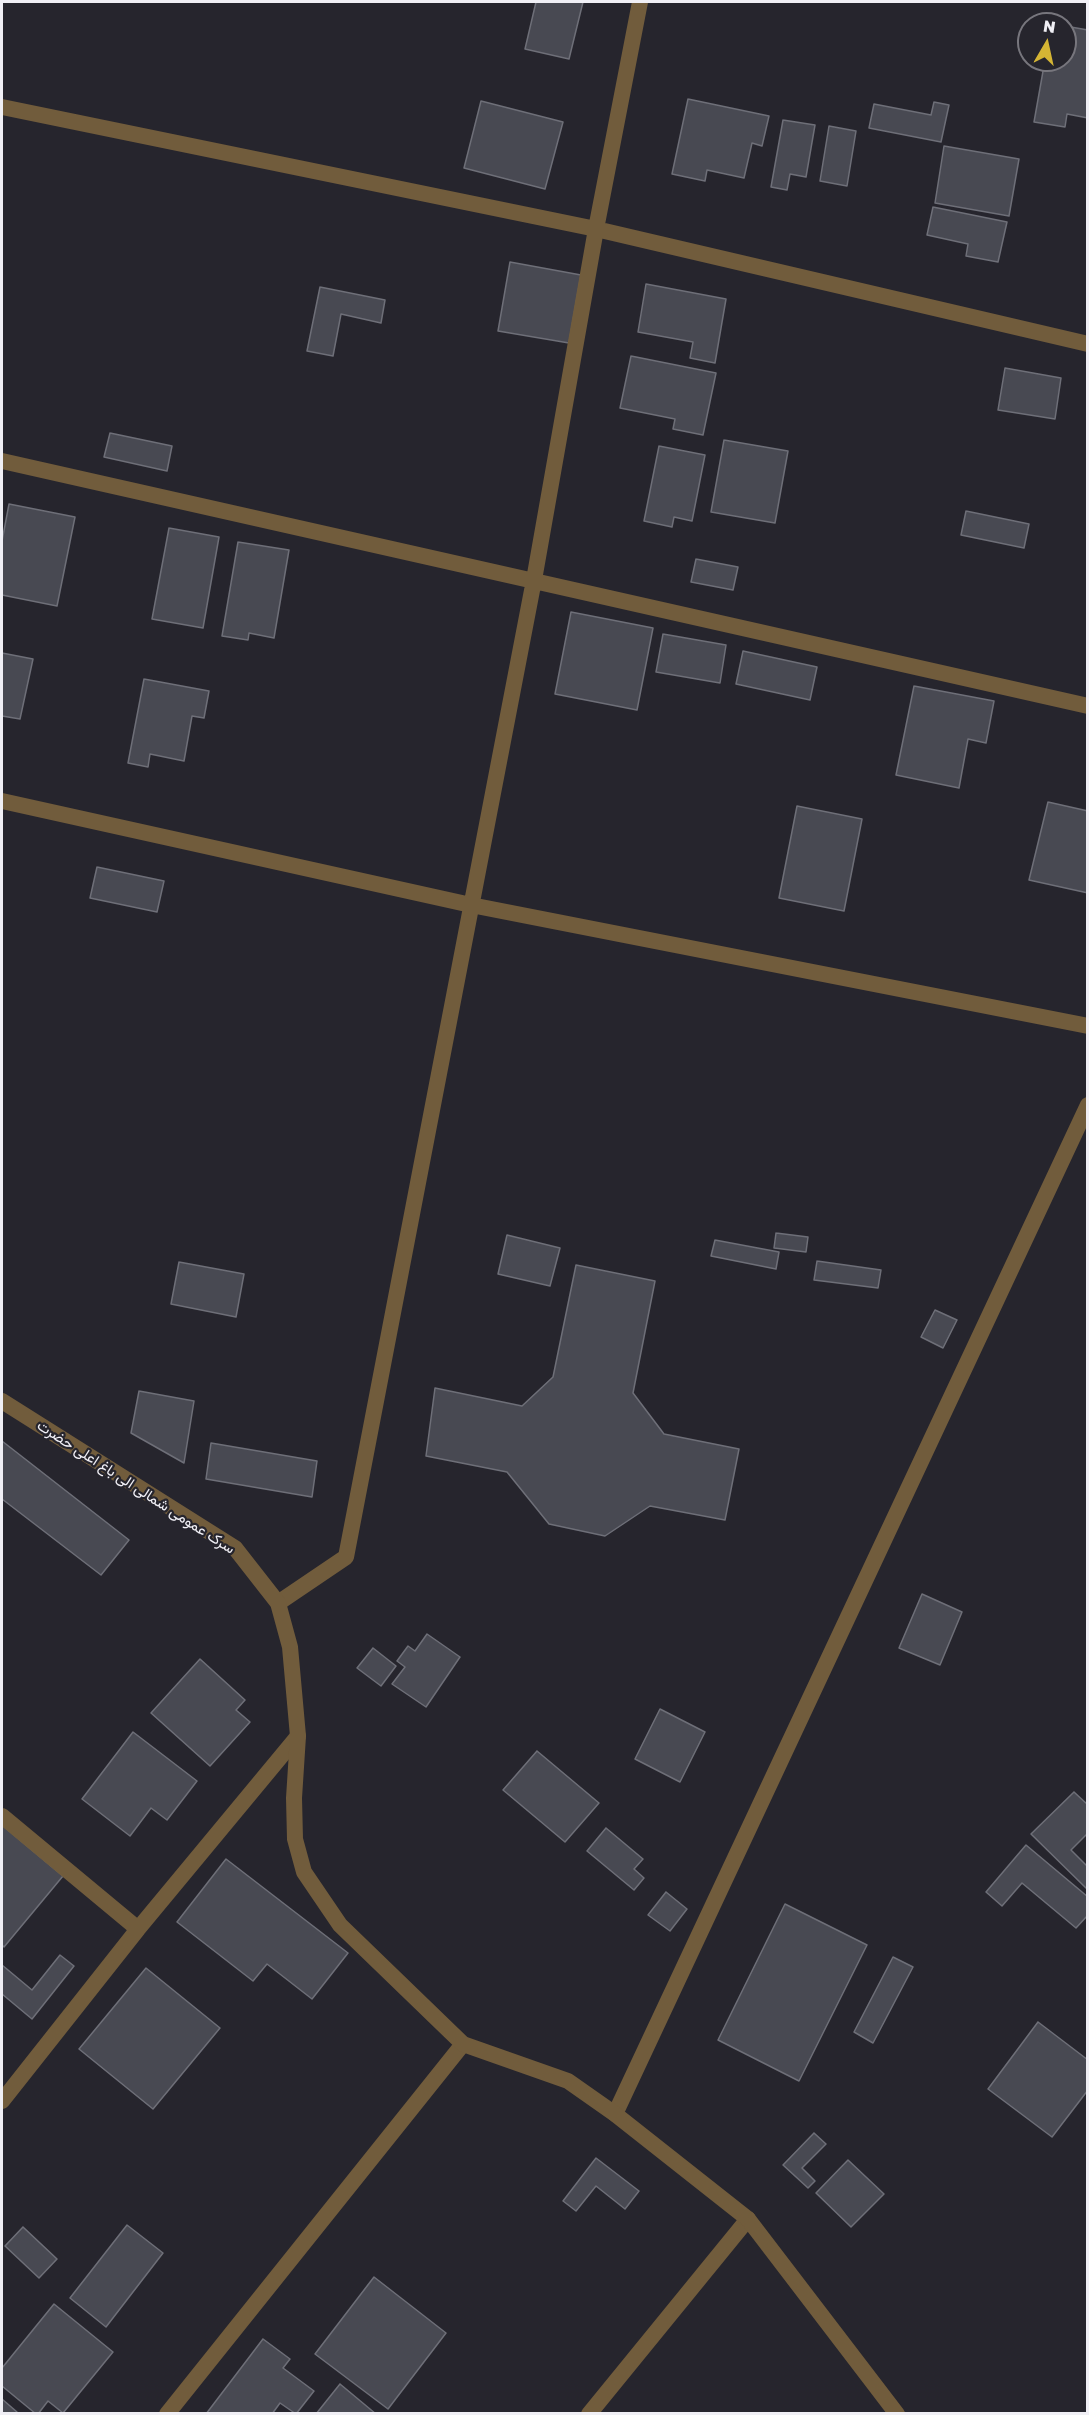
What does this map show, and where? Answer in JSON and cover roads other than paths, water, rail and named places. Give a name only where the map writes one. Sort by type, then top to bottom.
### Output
[{"type":"street","points":[[278,1603],[346,1557],[534,580],[596,229],[640,2]]},
{"type":"street","points":[[2,107],[596,229],[1088,344]]},
{"type":"street","points":[[2,461],[1088,706]]},
{"type":"street","points":[[2,801],[471,905],[1088,1026]]},
{"type":"street","points":[[615,2114],[1088,1105]]},
{"type":"street","name":"سرک عمومی شمالی الی باغ اعلی حضرت","points":[[2,1401],[235,1548],[278,1603],[290,1647],[298,1736],[294,1798],[295,1839],[304,1872],[340,1925],[463,2044],[568,2081],[615,2114],[748,2219],[897,2414]]},
{"type":"street","points":[[2,2101],[138,1929],[298,1736]]},
{"type":"street","points":[[2,1816],[138,1929]]},
{"type":"street","points":[[167,2414],[463,2044]]},
{"type":"street","points":[[589,2414],[748,2219]]}]
